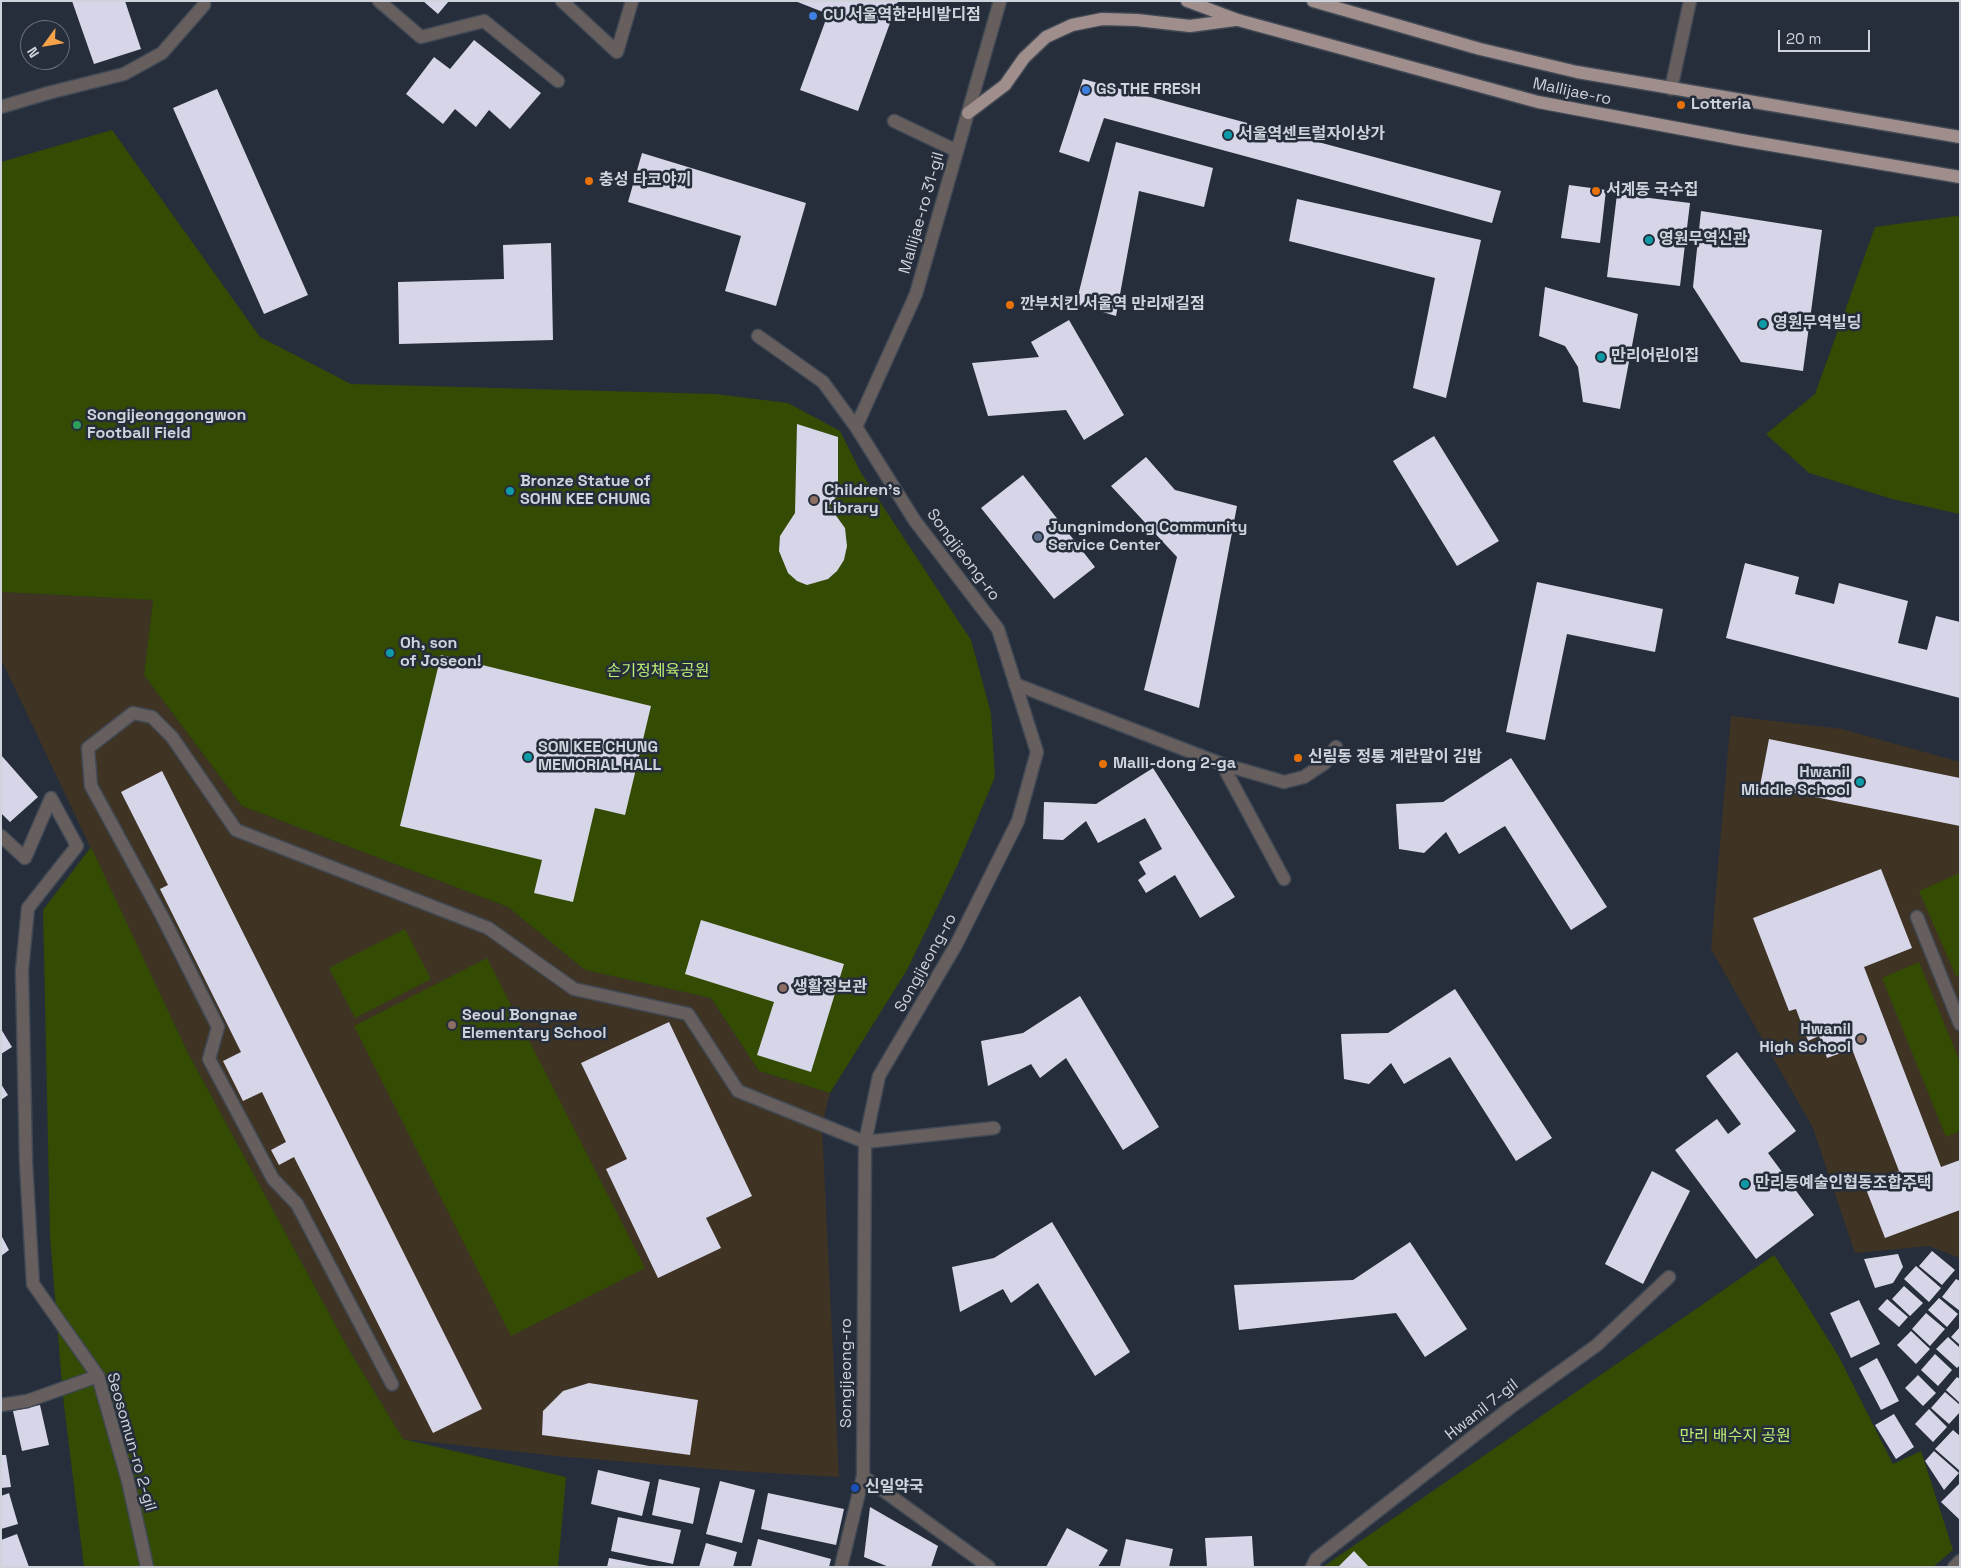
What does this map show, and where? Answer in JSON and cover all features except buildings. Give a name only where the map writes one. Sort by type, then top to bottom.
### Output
[{"type":"main road","name":"Mallijae-ro","points":[[1186,1],[1238,20],[1538,102],[1741,140],[1960,177]]},
{"type":"main road","points":[[1209,1],[1238,20]]},
{"type":"main road","name":"Mallijae-ro","points":[[1313,1],[1480,49],[1577,72],[1960,137]]},
{"type":"main road","points":[[968,113],[1005,85],[1024,58],[1046,37],[1072,24],[1102,19],[1137,20],[1190,26],[1238,20]]},
{"type":"street","points":[[1,107],[124,74],[162,53],[204,4],[204,1]]},
{"type":"street","points":[[379,1],[421,37],[484,22],[558,82]]},
{"type":"street","points":[[562,1],[617,52],[632,1]]},
{"type":"street","name":"Mallijae-ro 31-gil","points":[[856,427],[916,294],[1000,1]]},
{"type":"street","points":[[1671,89],[1690,1]]},
{"type":"street","points":[[894,121],[957,151]]},
{"type":"street","name":"Songijeong-ro","points":[[758,336],[823,382],[856,427],[915,521],[998,629],[1037,752],[1018,821],[956,945],[879,1076],[865,1142],[863,1476],[841,1567]]},
{"type":"street","points":[[1016,684],[1222,764],[1284,782],[1304,777],[1325,763],[1336,747]]},
{"type":"street","points":[[392,1384],[297,1204],[273,1179],[209,1059],[218,1027],[163,918],[91,786],[88,748],[133,713],[152,717],[172,737],[236,830],[488,928],[574,989],[688,1014],[738,1091],[865,1142],[994,1128]]},
{"type":"street","points":[[1222,764],[1284,879]]},
{"type":"street","name":"Seosomun-ro 2-gil","points":[[1,836],[25,858],[51,798],[77,846],[75,852],[28,908],[22,970],[26,1164],[33,1284],[98,1376],[128,1481],[147,1567]]},
{"type":"street","points":[[1917,917],[1960,1024]]},
{"type":"street","name":"Hwanil 7-gil","points":[[1312,1567],[1316,1560],[1511,1407],[1597,1346],[1669,1277]]},
{"type":"street","points":[[1,1405],[27,1401],[98,1376]]},
{"type":"street","points":[[863,1476],[989,1567]]},
{"type":"street","points":[[1954,1567],[1960,1561]]},
{"type":"shaded area","name":"Seoul Bongnae Elementary School","points":[[1,592],[153,600],[144,675],[242,806],[508,907],[585,970],[711,998],[759,1071],[830,1093],[822,1126],[839,1477],[737,1471],[557,1456],[403,1439],[348,1348],[188,1053],[1,659]]},
{"type":"shaded area","name":"Hwanil High School","points":[[1731,716],[1842,729],[1960,762],[1960,1258],[1929,1246],[1855,1253],[1813,1128],[1711,949]]},
{"type":"green space","name":"손기정체육공원","points":[[112,130],[260,337],[351,384],[715,394],[788,403],[840,431],[861,473],[971,640],[991,713],[995,777],[958,864],[907,970],[830,1093],[759,1071],[711,998],[585,970],[508,907],[242,806],[144,675],[153,600],[1,592],[1,162]]},
{"type":"green space","points":[[1960,217],[1960,514],[1892,499],[1809,473],[1766,434],[1815,394],[1875,227]]},
{"type":"green space","points":[[91,847],[188,1053],[348,1348],[403,1439],[566,1477],[558,1567],[84,1567],[63,1397],[50,1236],[43,910]]},
{"type":"green space","points":[[1960,873],[1960,975],[1956,976],[1919,891]]},
{"type":"green space","points":[[405,929],[431,979],[355,1018],[329,968]]},
{"type":"green space","points":[[487,958],[645,1268],[511,1336],[354,1026]]},
{"type":"green space","points":[[1919,962],[1960,1062],[1960,1131],[1946,1137],[1882,978]]},
{"type":"green space","name":"만리 배수지 공원","points":[[1774,1255],[1839,1357],[1893,1464],[1921,1451],[1953,1550],[1933,1567],[1323,1567]]},
{"type":"place","name":"CU 서울역한라비발디점","points":[[813,16]]},
{"type":"place","name":"GS THE FRESH","points":[[1086,90]]},
{"type":"place","name":"Lotteria","points":[[1681,105]]},
{"type":"place","name":"서울역센트럴자이상가","points":[[1228,135]]},
{"type":"place","name":"충성 타코야끼","points":[[589,181]]},
{"type":"place","name":"서계동 국수집","points":[[1596,191]]},
{"type":"place","name":"영원무역신관","points":[[1649,240]]},
{"type":"place","name":"깐부치킨 서울역 만리재길점","points":[[1010,305]]},
{"type":"place","name":"영원무역빌딩","points":[[1763,324]]},
{"type":"place","name":"만리어린이집","points":[[1601,357]]},
{"type":"place","name":"Songijeonggongwon Football Field","points":[[77,425]]},
{"type":"place","name":"Bronze Statue of SOHN KEE CHUNG","points":[[510,491]]},
{"type":"place","name":"Children's Library","points":[[814,500]]},
{"type":"place","name":"Jungnimdong Community Service Center","points":[[1038,537]]},
{"type":"place","name":"Oh, son of Joseon!","points":[[390,653]]},
{"type":"place","name":"SON KEE CHUNG MEMORIAL HALL","points":[[528,757]]},
{"type":"place","name":"신림동 정통 계란말이 김밥","points":[[1298,758]]},
{"type":"place","name":"Malli-dong 2-ga","points":[[1103,764]]},
{"type":"place","name":"Hwanil Middle School","points":[[1860,782]]},
{"type":"place","name":"생활정보관","points":[[783,988]]},
{"type":"place","name":"Seoul Bongnae Elementary School","points":[[452,1025]]},
{"type":"place","name":"Hwanil High School","points":[[1861,1039]]},
{"type":"place","name":"만리동예술인협동조합주택","points":[[1745,1184]]},
{"type":"place","name":"신일약국","points":[[855,1488]]}]
